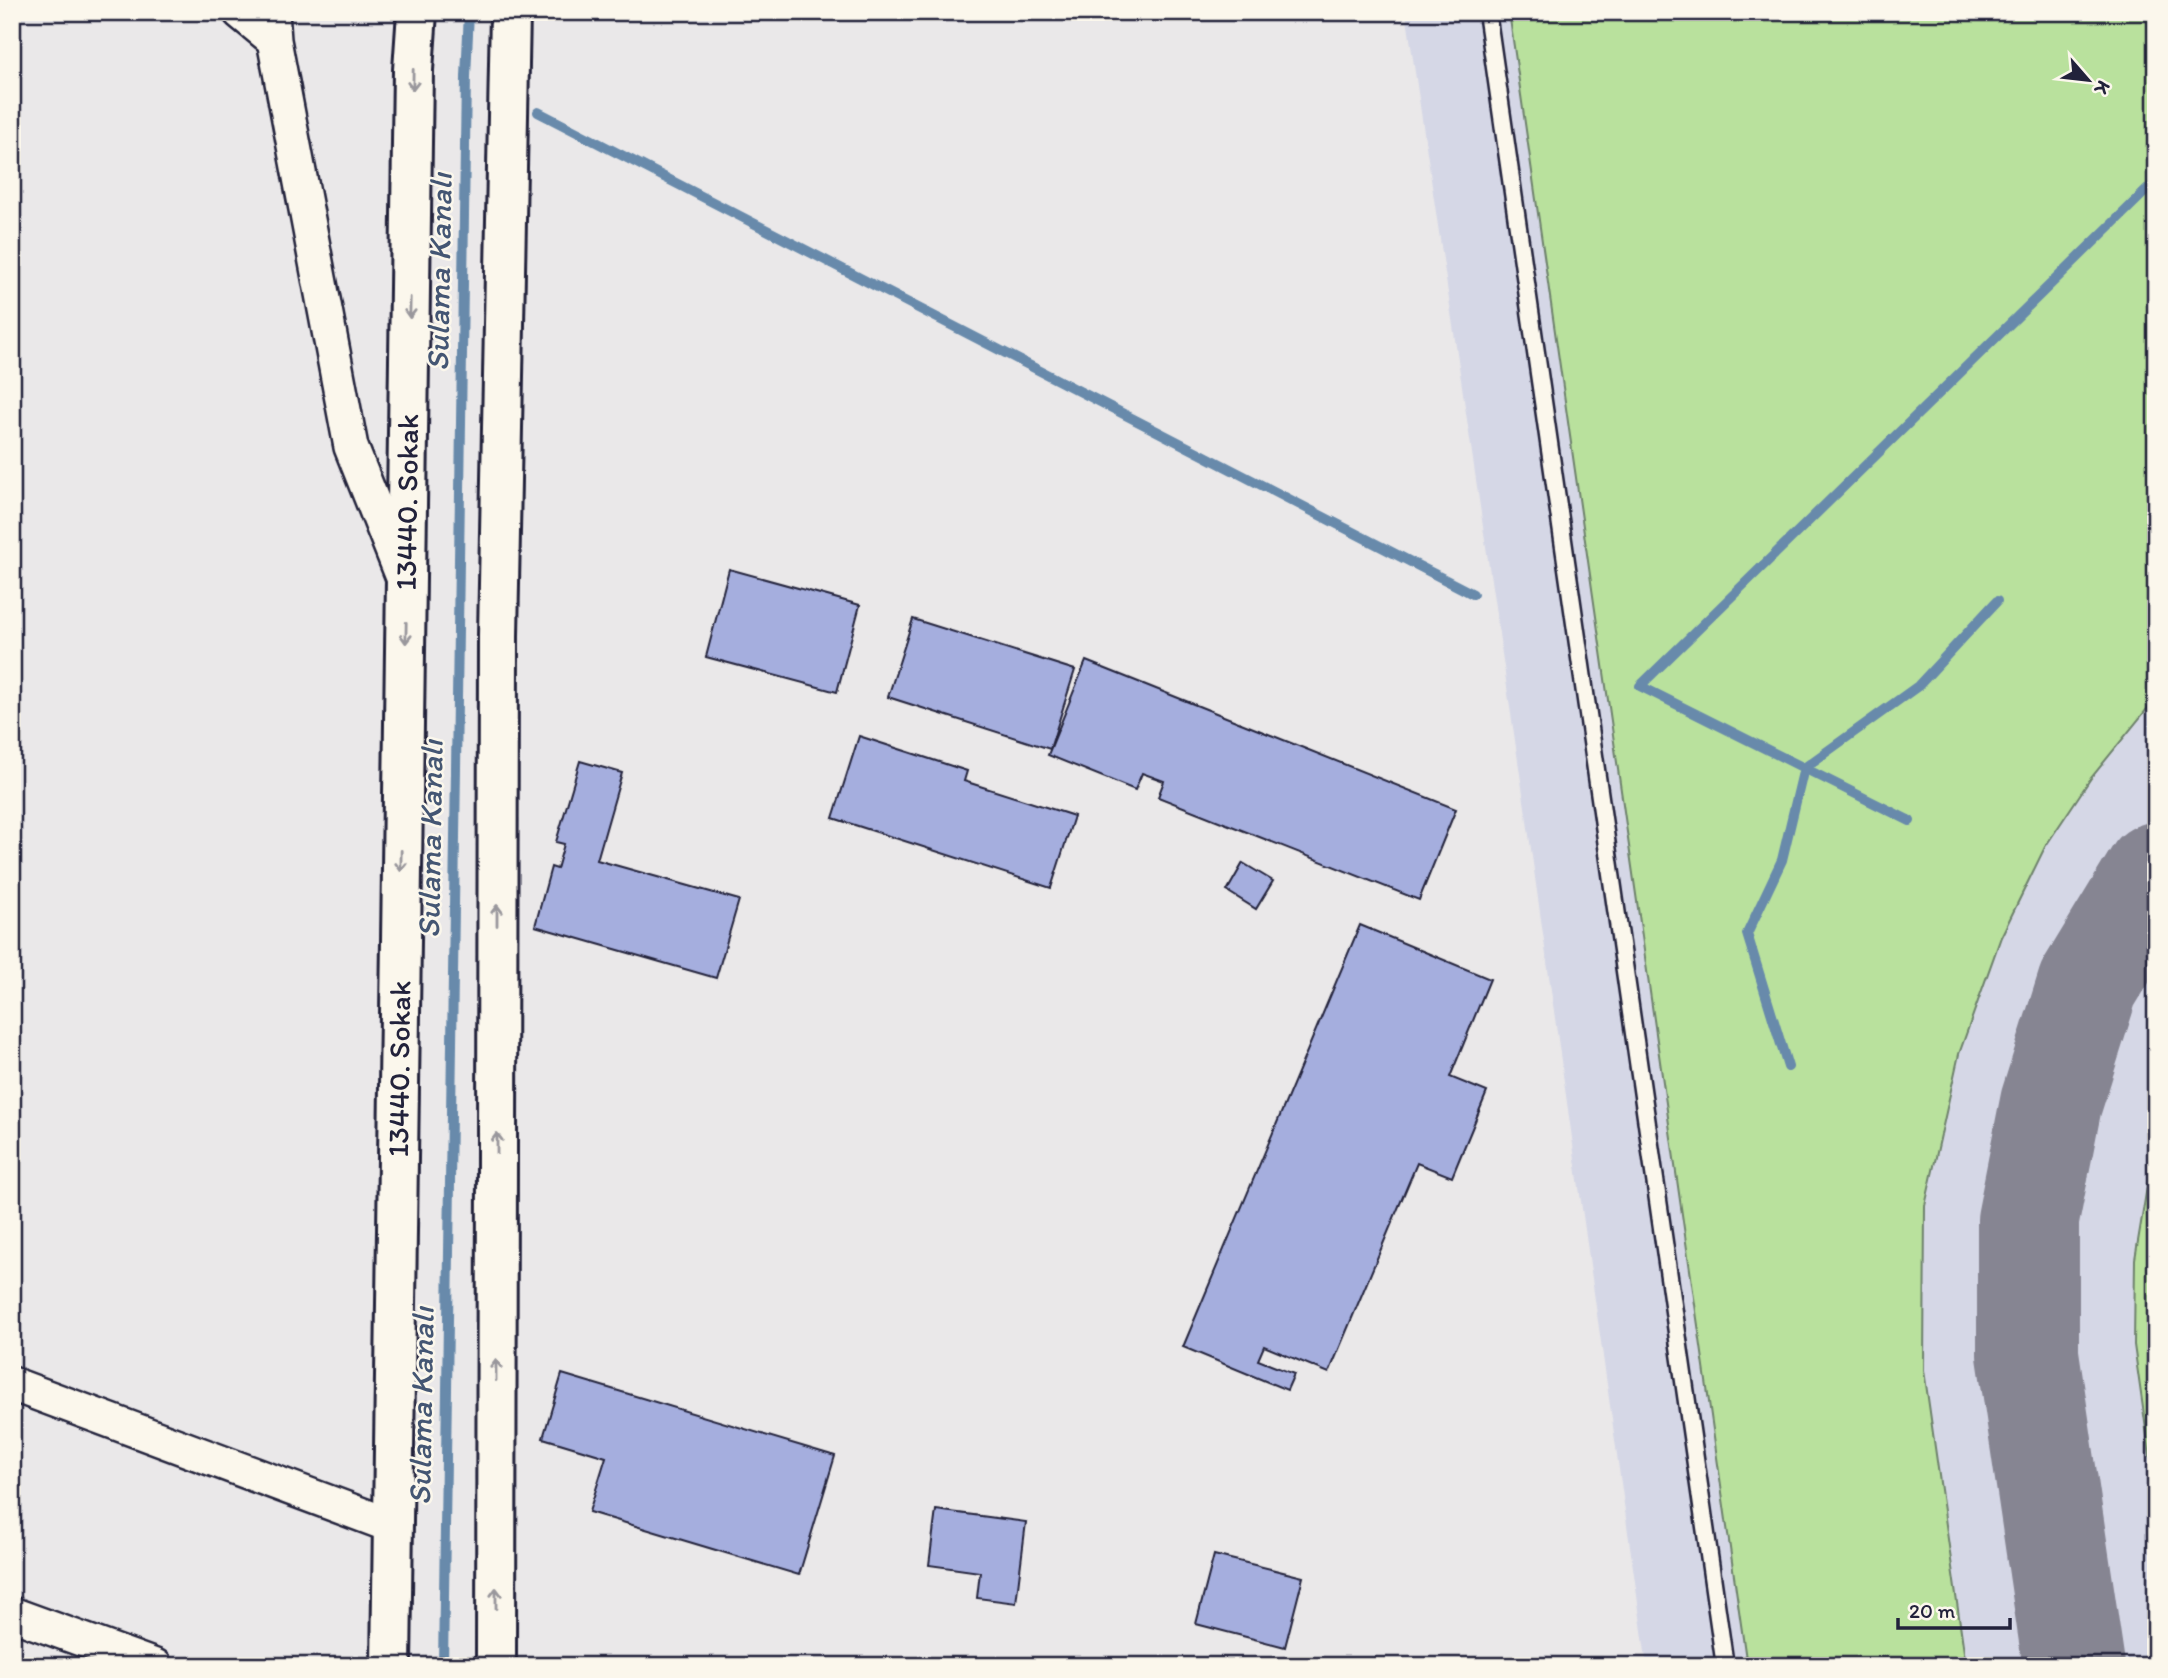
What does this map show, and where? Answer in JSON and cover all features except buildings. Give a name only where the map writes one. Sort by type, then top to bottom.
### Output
[{"type":"main road","name":"13440. Sokak","points":[[391,1666],[413,70],[417,12]]},
{"type":"main road","points":[[496,1666],[498,636],[510,12]]},
{"type":"street","points":[[240,12],[273,26],[351,447],[407,586]]},
{"type":"street","points":[[12,1384],[392,1526]]},
{"type":"street","points":[[12,1614],[155,1666]]},
{"type":"lane","points":[[1487,12],[1725,1666]]},
{"type":"shaded area","points":[[1406,12],[2156,12],[2156,1666],[1647,1666],[1526,814]]},
{"type":"green space","points":[[1509,12],[2156,12],[2156,698],[2091,778],[2045,847],[2001,937],[1959,1054],[1925,1206],[1924,1370],[1966,1666],[1747,1666]]},
{"type":"green space","points":[[2156,1133],[2156,1499],[2134,1345],[2135,1259]]},
{"type":"waterway","name":"Sulama Kanalı","points":[[443,1666],[469,12]]},
{"type":"waterway","points":[[538,112],[1473,594]]},
{"type":"waterway","points":[[1997,601],[1918,686],[1804,768],[1640,686],[2156,181]]},
{"type":"waterway","points":[[1788,1067],[1747,934],[1782,860],[1804,768],[1910,821]]},
{"type":"taxiway","points":[[2074,1666],[2028,1354],[2028,1220],[2051,1103],[2088,985],[2156,873]]}]
